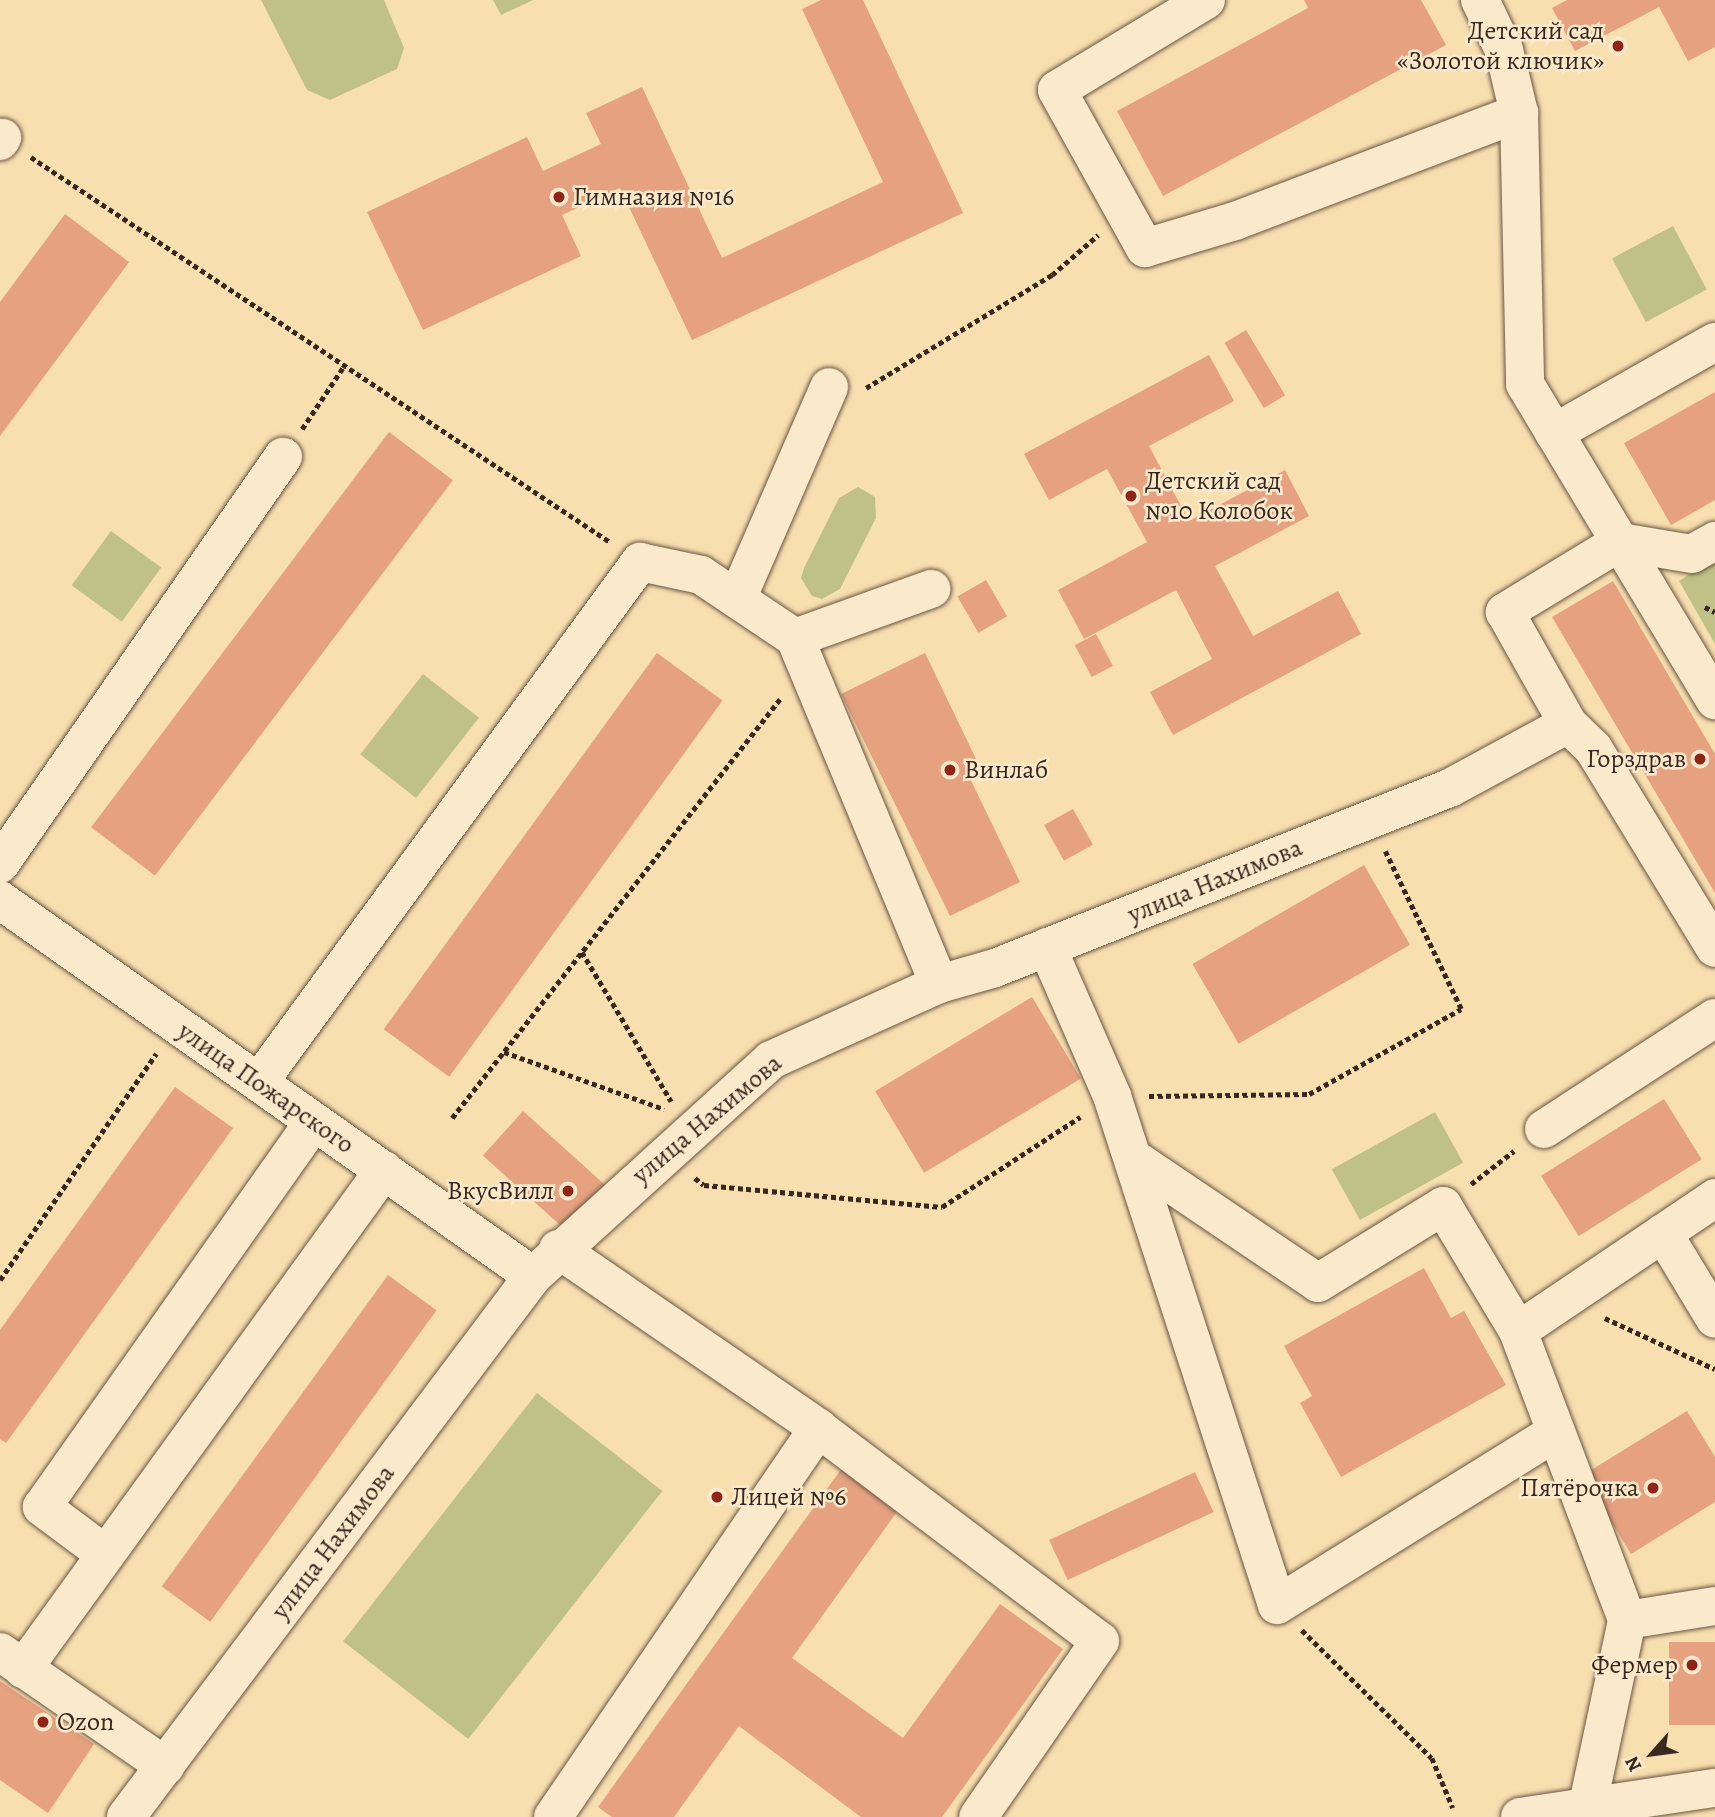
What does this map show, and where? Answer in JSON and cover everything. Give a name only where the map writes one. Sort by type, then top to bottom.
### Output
[{"type":"street","points":[[1206,0],[1057,90],[1144,248],[1235,221],[1519,113]]},
{"type":"street","points":[[1480,0],[1504,50],[1519,113],[1525,384],[1715,699]]},
{"type":"street","points":[[1554,433],[1715,342]]},
{"type":"street","points":[[737,599],[825,395]]},
{"type":"street","points":[[0,864],[284,457]]},
{"type":"street","points":[[1715,541],[1692,554],[1620,542],[1505,612],[1568,724],[1593,748],[1715,948]]},
{"type":"street","points":[[259,1082],[640,562],[701,575],[737,599],[801,652],[939,984]]},
{"type":"street","points":[[801,652],[931,589]]},
{"type":"street","name":"улица Нахимова","points":[[126,1817],[545,1263],[771,1060],[939,984],[1047,947],[1370,820],[1509,759],[1568,724]]},
{"type":"street","name":"улица Пожарского","points":[[0,900],[384,1170],[545,1263],[818,1428],[1100,1641],[978,1817]]},
{"type":"street","points":[[1047,947],[1112,1096],[1277,1605],[1553,1434]]},
{"type":"street","points":[[1544,1129],[1715,1018]]},
{"type":"street","points":[[106,1554],[42,1507],[314,1122]]},
{"type":"street","points":[[1133,1158],[1318,1283],[1443,1206],[1518,1331],[1553,1434],[1628,1620],[1588,1804]]},
{"type":"street","points":[[165,1766],[11,1660],[106,1554],[384,1170]]},
{"type":"street","points":[[1518,1331],[1715,1198]]},
{"type":"street","points":[[1663,1233],[1715,1319]]},
{"type":"street","points":[[553,1817],[818,1428]]},
{"type":"street","points":[[1628,1620],[1715,1606]]},
{"type":"street","points":[[1520,1817],[1588,1804],[1715,1788]]},
{"type":"path","points":[[1,139],[640,562]]},
{"type":"path","points":[[825,395],[849,399],[1052,275],[1124,211]]},
{"type":"path","points":[[284,457],[344,366]]},
{"type":"path","points":[[452,1118],[582,952],[801,652]]},
{"type":"path","points":[[687,1171],[704,1185],[942,1207],[1112,1096],[1309,1094],[1461,1009],[1370,820]]},
{"type":"path","points":[[504,1052],[678,1114],[582,952]]},
{"type":"path","points":[[0,1280],[177,1025]]},
{"type":"path","points":[[1443,1206],[1544,1129]]},
{"type":"path","points":[[1565,1300],[1715,1369]]},
{"type":"path","points":[[1277,1605],[1432,1758],[1453,1808]]},
{"type":"green space","points":[[261,0],[384,0],[404,48],[397,69],[330,100],[307,90]]},
{"type":"green space","points":[[493,0],[533,0],[501,15]]},
{"type":"green space","points":[[1673,226],[1707,290],[1646,322],[1612,258]]},
{"type":"green space","points":[[858,487],[875,497],[876,518],[840,589],[822,599],[812,596],[801,578],[804,568],[839,498]]},
{"type":"green space","points":[[111,531],[161,567],[122,622],[72,585]]},
{"type":"green space","points":[[1715,557],[1715,644],[1679,581]]},
{"type":"green space","points":[[423,674],[479,718],[416,798],[360,754]]},
{"type":"green space","points":[[1435,1112],[1463,1163],[1360,1220],[1332,1169]]},
{"type":"green space","points":[[537,1393],[662,1491],[468,1739],[343,1641]]},
{"type":"building","points":[[821,0],[863,0],[963,213],[692,340],[620,188],[562,215],[581,256],[423,330],[367,212],[527,137],[543,171],[601,144],[586,113],[642,87],[722,258],[883,182],[802,9]]},
{"type":"building","points":[[1304,0],[1421,0],[1446,45],[1163,196],[1117,111],[1308,8]]},
{"type":"building","points":[[1567,0],[1715,0],[1715,47],[1688,61],[1659,7],[1575,51],[1552,8]]},
{"type":"building","points":[[65,214],[129,262],[0,436],[0,302]]},
{"type":"building","points":[[1246,330],[1285,395],[1264,408],[1225,343]]},
{"type":"building","points":[[1209,355],[1234,401],[1149,446],[1189,521],[1285,470],[1309,516],[1215,566],[1253,636],[1338,591],[1361,634],[1173,735],[1150,692],[1212,659],[1176,590],[1084,639],[1058,590],[1147,542],[1107,469],[1049,500],[1024,454]]},
{"type":"building","points":[[1715,392],[1715,500],[1671,525],[1624,443]]},
{"type":"building","points":[[389,432],[453,480],[155,875],[91,827]]},
{"type":"building","points":[[986,580],[1007,616],[978,633],[957,596]]},
{"type":"building","points":[[1613,581],[1715,754],[1715,893],[1552,617]]},
{"type":"building","points":[[1096,634],[1113,666],[1092,677],[1075,645]]},
{"type":"building","points":[[657,653],[723,701],[449,1077],[384,1029]]},
{"type":"building","points":[[925,653],[977,761],[965,768],[1020,882],[950,916],[841,694]]},
{"type":"building","points":[[1073,809],[1093,845],[1064,861],[1044,825]]},
{"type":"building","points":[[1364,865],[1410,945],[1239,1044],[1193,964]]},
{"type":"building","points":[[1032,997],[1081,1078],[924,1173],[875,1091]]},
{"type":"building","points":[[175,1087],[233,1128],[6,1443],[0,1439],[0,1330]]},
{"type":"building","points":[[1664,1099],[1702,1159],[1579,1236],[1541,1176]]},
{"type":"building","points":[[523,1111],[606,1186],[566,1231],[483,1156]]},
{"type":"building","points":[[1424,1268],[1451,1318],[1464,1311],[1506,1385],[1341,1477],[1300,1403],[1312,1396],[1284,1346]]},
{"type":"building","points":[[388,1275],[437,1310],[210,1622],[162,1586]]},
{"type":"building","name":"Пятёрочка","points":[[1687,1411],[1715,1457],[1715,1502],[1631,1554],[1583,1475]]},
{"type":"building","points":[[842,1468],[899,1509],[792,1658],[903,1738],[1000,1604],[1063,1649],[942,1817],[861,1817],[739,1726],[674,1817],[612,1817],[598,1807]]},
{"type":"building","points":[[1195,1472],[1214,1512],[1068,1580],[1049,1540]]},
{"type":"building","name":"Фермер","points":[[1669,1642],[1715,1642],[1715,1725],[1669,1725]]},
{"type":"building","points":[[0,1681],[94,1744],[48,1813],[0,1780]]},
{"type":"place","name":"Детский сад «Золотой ключик»","points":[[1618,46]]},
{"type":"place","name":"Гимназия №16","points":[[559,197]]},
{"type":"place","name":"Детский сад №10 Колобок","points":[[1131,496]]},
{"type":"place","name":"Горздрав","points":[[1700,759]]},
{"type":"place","name":"Винлаб","points":[[950,770]]},
{"type":"place","name":"ВкусВилл","points":[[568,1191]]},
{"type":"place","name":"Пятёрочка","points":[[1653,1488]]},
{"type":"place","name":"Лицей №6","points":[[717,1497]]},
{"type":"place","name":"Фермер","points":[[1692,1665]]},
{"type":"place","name":"Ozon","points":[[43,1722]]}]
